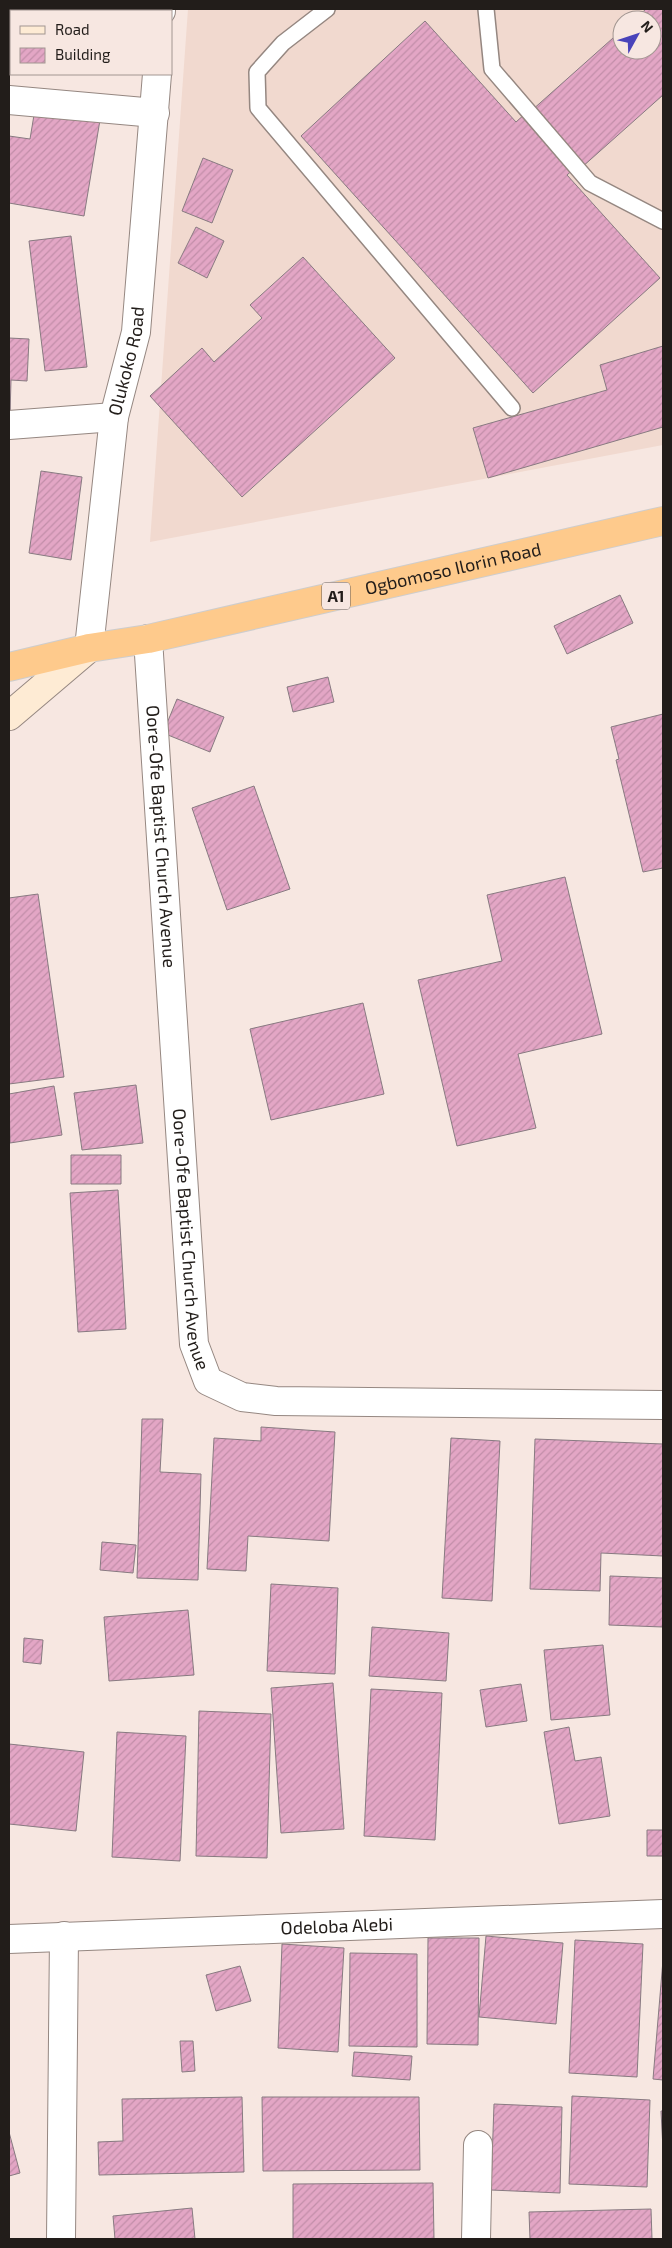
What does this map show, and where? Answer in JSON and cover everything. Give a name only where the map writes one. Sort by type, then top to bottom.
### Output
[{"type":"highway","name":"Ogbomoso Ilorin Road","points":[[9,667],[89,648],[148,639],[663,521]]},
{"type":"main road","points":[[9,716],[89,648]]},
{"type":"street","name":"Olukoko Road","points":[[89,648],[114,417],[136,332],[158,75]]},
{"type":"street","points":[[9,100],[155,113]]},
{"type":"street","points":[[9,425],[114,417]]},
{"type":"street","name":"Oore-Ofe Baptist Church Avenue","points":[[148,639],[194,1344],[208,1381],[242,1397],[276,1401],[663,1405]]},
{"type":"street","name":"Odeloba Alebi","points":[[9,1939],[663,1914]]},
{"type":"street","points":[[60,2239],[64,1936]]},
{"type":"street","points":[[476,2239],[478,2145]]},
{"type":"lane","points":[[327,9],[283,43],[257,72],[258,108],[512,408]]},
{"type":"lane","points":[[486,9],[492,69],[590,183],[663,221]]},
{"type":"shaded area","points":[[188,9],[663,9],[663,445],[150,542]]},
{"type":"building","points":[[9,9],[68,10],[10,10],[9,72]]},
{"type":"building","points":[[663,9],[663,95],[581,168],[531,111],[612,39],[612,60],[662,60],[662,10],[645,10]]},
{"type":"building","points":[[425,21],[516,122],[526,113],[575,168],[567,175],[660,278],[533,393],[301,136]]},
{"type":"building","points":[[35,109],[100,120],[84,216],[9,203],[9,136],[30,139]]},
{"type":"building","points":[[203,158],[233,170],[212,223],[182,211]]},
{"type":"building","points":[[196,227],[224,241],[207,278],[178,263]]},
{"type":"building","points":[[71,236],[87,367],[45,371],[29,241]]},
{"type":"building","points":[[303,257],[395,358],[242,497],[150,396],[202,348],[214,362],[262,318],[250,305]]},
{"type":"building","points":[[9,338],[29,339],[27,381],[11,380],[10,415]]},
{"type":"building","points":[[663,346],[663,427],[488,478],[473,428],[607,390],[600,365]]},
{"type":"building","points":[[41,471],[82,477],[71,560],[29,553]]},
{"type":"building","points":[[620,595],[633,623],[567,654],[554,626]]},
{"type":"building","points":[[328,677],[334,702],[293,712],[287,687]]},
{"type":"building","points":[[177,699],[224,717],[210,752],[163,733]]},
{"type":"building","points":[[663,714],[663,868],[643,872],[616,760],[619,759],[611,727]]},
{"type":"building","points":[[254,786],[290,889],[227,910],[192,808]]},
{"type":"building","points":[[565,877],[602,1034],[518,1054],[536,1128],[457,1146],[418,980],[502,961],[487,895]]},
{"type":"building","points":[[38,894],[64,1077],[9,1084],[9,898]]},
{"type":"building","points":[[363,1003],[384,1094],[271,1120],[250,1029]]},
{"type":"building","points":[[136,1085],[143,1143],[82,1150],[74,1093]]},
{"type":"building","points":[[54,1086],[62,1135],[10,1143],[9,1094]]},
{"type":"building","points":[[71,1155],[121,1155],[121,1184],[71,1184]]},
{"type":"building","points":[[118,1190],[126,1329],[78,1332],[70,1193]]},
{"type":"building","points":[[142,1419],[163,1419],[160,1472],[201,1474],[198,1580],[137,1578]]},
{"type":"building","points":[[261,1427],[335,1432],[329,1541],[248,1536],[246,1571],[207,1569],[214,1438],[261,1441]]},
{"type":"building","points":[[451,1438],[500,1441],[492,1601],[442,1598]]},
{"type":"building","points":[[535,1439],[663,1444],[663,1556],[601,1553],[600,1591],[530,1589]]},
{"type":"building","points":[[102,1542],[136,1545],[133,1573],[100,1570]]},
{"type":"building","points":[[610,1576],[663,1578],[663,1627],[609,1625]]},
{"type":"building","points":[[271,1584],[338,1588],[335,1674],[267,1671]]},
{"type":"building","points":[[188,1610],[194,1675],[109,1681],[104,1617]]},
{"type":"building","points":[[372,1627],[449,1633],[446,1681],[369,1676]]},
{"type":"building","points":[[24,1638],[43,1640],[41,1664],[23,1662]]},
{"type":"building","points":[[603,1645],[610,1715],[551,1720],[544,1650]]},
{"type":"building","points":[[333,1683],[344,1829],[281,1833],[271,1688]]},
{"type":"building","points":[[521,1684],[527,1721],[486,1727],[480,1690]]},
{"type":"building","points":[[371,1689],[442,1693],[435,1840],[364,1836]]},
{"type":"building","points":[[199,1711],[271,1714],[267,1858],[196,1856]]},
{"type":"building","points":[[569,1727],[575,1761],[601,1757],[610,1816],[559,1824],[544,1732]]},
{"type":"building","points":[[117,1732],[186,1736],[180,1861],[112,1857]]},
{"type":"building","points":[[9,1744],[84,1752],[76,1831],[9,1824]]},
{"type":"building","points":[[647,1830],[663,1830],[663,1856],[647,1856]]},
{"type":"building","points":[[486,1936],[563,1943],[556,2024],[479,2017]]},
{"type":"building","points":[[428,1938],[479,1938],[478,2045],[427,2044]]},
{"type":"building","points":[[575,1940],[643,1944],[637,2077],[569,2073]]},
{"type":"building","points":[[282,1944],[344,1948],[338,2052],[278,2048]]},
{"type":"building","points":[[350,1953],[417,1954],[417,2047],[349,2046]]},
{"type":"building","points":[[663,1960],[663,2080],[653,2079]]},
{"type":"building","points":[[240,1966],[251,2001],[216,2011],[206,1975]]},
{"type":"building","points":[[180,2041],[193,2041],[195,2071],[182,2072]]},
{"type":"building","points":[[354,2052],[412,2056],[410,2080],[352,2076]]},
{"type":"building","points":[[572,2096],[650,2100],[647,2187],[569,2184]]},
{"type":"building","points":[[242,2097],[244,2172],[99,2175],[98,2142],[123,2141],[122,2099]]},
{"type":"building","points":[[262,2097],[419,2097],[420,2170],[263,2171]]},
{"type":"building","points":[[494,2104],[562,2107],[560,2193],[491,2190]]},
{"type":"building","points":[[661,2111],[663,2111],[663,2149]]},
{"type":"building","points":[[9,2132],[20,2173],[9,2176]]},
{"type":"building","points":[[433,2183],[434,2239],[293,2239],[293,2184]]},
{"type":"building","points":[[192,2208],[195,2239],[115,2239],[113,2216]]},
{"type":"building","points":[[651,2209],[652,2239],[530,2239],[529,2212]]}]
